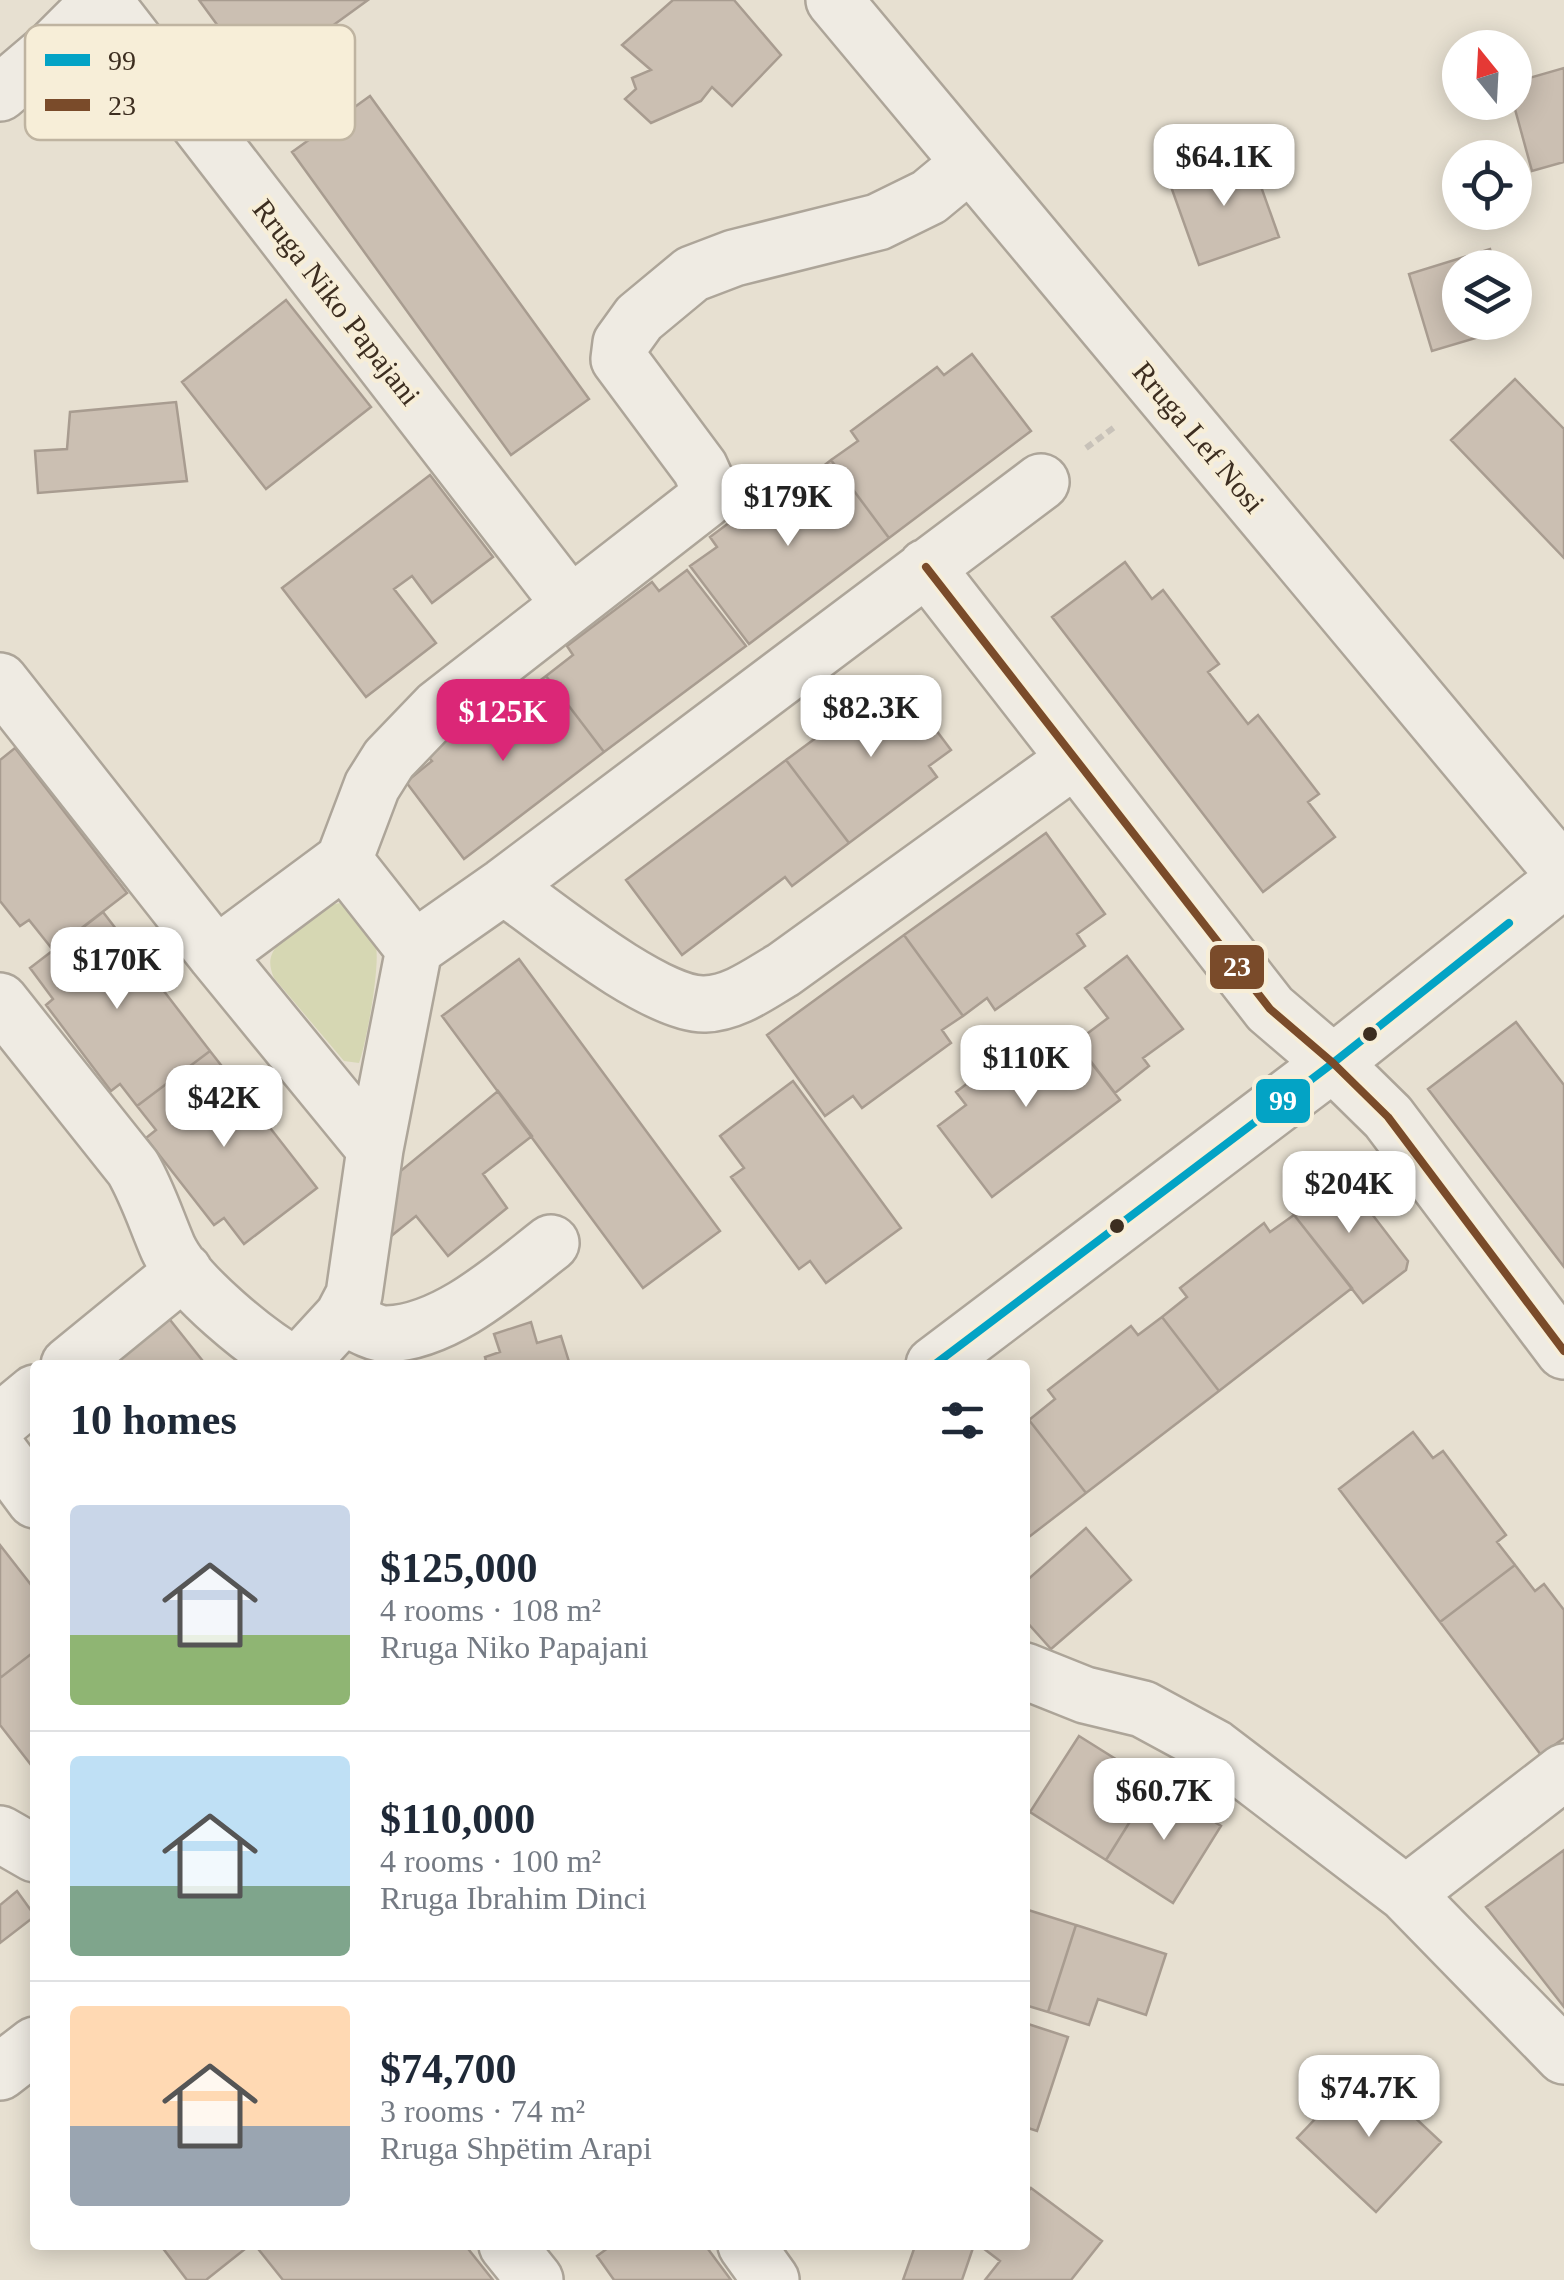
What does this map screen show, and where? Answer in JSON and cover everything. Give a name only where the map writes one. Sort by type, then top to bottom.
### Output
[{"type":"street","points":[[76,25],[102,0]]},
{"type":"street","name":"Rruga Niko Papajani","points":[[102,0],[121,25]]},
{"type":"street","name":"Rruga Lef Nosi","points":[[834,0],[1564,876]]},
{"type":"street","points":[[0,93],[25,72]]},
{"type":"street","name":"Rruga Niko Papajani","points":[[210,140],[570,604]]},
{"type":"street","points":[[216,956],[344,860],[372,786],[408,735],[705,500],[709,488],[700,468],[620,359],[621,343],[640,318],[692,274],[734,258],[878,222],[929,197],[970,162]]},
{"type":"street","points":[[302,1360],[342,1316],[354,1295],[375,1149],[414,949],[504,886],[1041,482]]},
{"type":"street","points":[[926,567],[1270,1010],[1333,1062],[1388,1117],[1564,1351]]},
{"type":"street","points":[[0,681],[216,956],[375,1149]]},
{"type":"street","points":[[504,886],[664,994],[703,1005],[736,998],[783,970],[1074,760]]},
{"type":"street","points":[[344,860],[414,949]]},
{"type":"street","points":[[941,1360],[1333,1062],[1564,876]]},
{"type":"street","points":[[0,1000],[132,1168],[150,1198],[169,1250],[184,1272],[270,1352],[287,1360]]},
{"type":"street","points":[[342,1316],[382,1334],[416,1329],[470,1304],[551,1243]]},
{"type":"street","points":[[75,1360],[184,1272]]},
{"type":"street","points":[[0,1422],[30,1397]]},
{"type":"street","points":[[0,1453],[30,1493]]},
{"type":"street","points":[[1030,1673],[1085,1696],[1143,1709],[1215,1748],[1406,1894],[1564,2056]]},
{"type":"street","points":[[1406,1894],[1564,1772]]},
{"type":"street","points":[[0,1834],[30,1851]]},
{"type":"street","points":[[0,2072],[30,2049]]},
{"type":"street","points":[[512,2250],[535,2280]]},
{"type":"street","points":[[750,2250],[772,2280]]},
{"type":"path","points":[[1041,482],[1162,392]]},
{"type":"green space","points":[[340,903],[366,928],[377,952],[372,1002],[359,1063],[344,1061],[274,978],[270,966],[277,946],[326,906]]},
{"type":"building","points":[[199,0],[368,0],[334,25],[217,25]]},
{"type":"building","points":[[673,0],[734,0],[781,55],[732,106],[712,87],[701,101],[651,123],[625,99],[636,89],[632,78],[651,70],[622,45]]},
{"type":"building","points":[[1564,68],[1564,162],[1532,171],[1532,140],[1523,140],[1518,120],[1532,120],[1532,77]]},
{"type":"building","points":[[370,96],[589,399],[511,455],[292,152],[309,140],[355,140],[355,107]]},
{"type":"building","points":[[1249,153],[1279,237],[1199,265],[1169,181]]},
{"type":"building","points":[[1442,264],[1442,340],[1469,340],[1432,351],[1409,274]]},
{"type":"building","points":[[286,300],[371,407],[266,489],[182,382]]},
{"type":"building","points":[[972,354],[1031,431],[889,538],[831,460],[858,441],[851,431],[937,367],[944,375]]},
{"type":"building","points":[[1515,379],[1564,429],[1564,558],[1451,440]]},
{"type":"building","points":[[176,402],[187,481],[38,493],[35,451],[67,449],[70,412]]},
{"type":"building","points":[[831,460],[889,538],[749,644],[690,566],[717,547],[710,537],[796,473],[803,482]]},
{"type":"building","points":[[430,475],[493,557],[432,603],[412,576],[394,589],[436,643],[366,697],[282,588]]},
{"type":"building","points":[[1125,562],[1152,599],[1163,590],[1219,664],[1208,672],[1248,724],[1258,715],[1319,794],[1308,802],[1335,837],[1263,892],[1052,617]]},
{"type":"building","points":[[687,570],[746,646],[604,752],[546,676],[573,655],[567,646],[652,582],[659,591]]},
{"type":"building","points":[[546,676],[604,752],[464,859],[406,782],[432,761],[425,753],[511,688],[518,697]]},
{"type":"building","points":[[897,678],[951,750],[929,766],[937,777],[849,843],[786,760]]},
{"type":"building","points":[[15,748],[127,893],[53,950],[29,920],[20,926],[0,901],[0,760]]},
{"type":"building","points":[[786,760],[849,843],[792,886],[785,877],[682,955],[626,880]]},
{"type":"building","points":[[1046,833],[1105,914],[1077,934],[1085,946],[995,1010],[987,998],[963,1016],[904,935]]},
{"type":"building","points":[[103,912],[210,1051],[137,1106],[120,1084],[111,1091],[46,1005],[53,999],[30,968]]},
{"type":"building","points":[[904,935],[963,1016],[942,1030],[951,1043],[862,1108],[853,1096],[825,1116],[767,1035]]},
{"type":"building","points":[[1127,956],[1183,1029],[1143,1058],[1149,1066],[1115,1093],[1076,1042],[1108,1018],[1085,988]]},
{"type":"building","points":[[519,959],[720,1231],[643,1288],[442,1016]]},
{"type":"building","points":[[1516,1022],[1564,1085],[1564,1267],[1428,1089]]},
{"type":"building","points":[[1065,1029],[1120,1100],[992,1197],[938,1126],[966,1105],[956,1092],[1018,1045],[1027,1058]]},
{"type":"building","points":[[210,1051],[317,1188],[244,1244],[224,1218],[214,1225],[146,1138],[156,1130],[137,1106]]},
{"type":"building","points":[[793,1081],[901,1228],[826,1283],[810,1261],[799,1269],[731,1177],[744,1168],[720,1136]]},
{"type":"building","points":[[498,1091],[532,1136],[483,1174],[507,1208],[448,1256],[416,1216],[385,1241],[386,1183]]},
{"type":"building","points":[[1332,1172],[1342,1175],[1408,1261],[1406,1270],[1363,1303],[1287,1206]]},
{"type":"building","points":[[1294,1215],[1352,1288],[1219,1391],[1162,1317],[1187,1297],[1180,1288],[1264,1223],[1270,1232]]},
{"type":"building","points":[[159,1306],[202,1360],[91,1360]]},
{"type":"building","points":[[1162,1317],[1219,1391],[1086,1493],[1030,1419],[1055,1399],[1048,1390],[1131,1326],[1138,1335]]},
{"type":"building","points":[[531,1322],[537,1343],[561,1336],[568,1360],[486,1360],[500,1352],[494,1334]]},
{"type":"building","points":[[1030,1421],[1086,1493],[1030,1536]]},
{"type":"building","points":[[1413,1432],[1433,1458],[1443,1451],[1506,1535],[1497,1542],[1515,1565],[1440,1622],[1339,1489]]},
{"type":"building","points":[[1086,1528],[1131,1580],[1051,1649],[1030,1626],[1030,1578]]},
{"type":"building","points":[[0,1545],[30,1584],[30,1655],[0,1678]]},
{"type":"building","points":[[1515,1565],[1535,1591],[1544,1584],[1564,1610],[1564,1738],[1541,1755],[1440,1622]]},
{"type":"building","points":[[30,1655],[30,1764],[0,1725],[0,1678]]},
{"type":"building","points":[[1079,1736],[1154,1783],[1106,1860],[1030,1812]]},
{"type":"building","points":[[1154,1783],[1221,1826],[1173,1903],[1106,1860]]},
{"type":"building","points":[[1564,1850],[1564,2007],[1486,1907]]},
{"type":"building","points":[[17,1891],[30,1909],[30,1920],[0,1943],[0,1905]]},
{"type":"building","points":[[1030,1911],[1076,1925],[1048,2012],[1030,2007]]},
{"type":"building","points":[[1076,1925],[1166,1954],[1146,2015],[1098,1999],[1089,2025],[1048,2012]]},
{"type":"building","points":[[1030,2025],[1068,2037],[1037,2131],[1030,2129]]},
{"type":"building","points":[[1363,2069],[1441,2142],[1376,2212],[1297,2138]]},
{"type":"building","points":[[1030,2189],[1102,2241],[1071,2280],[985,2280],[1000,2261],[986,2250],[1030,2250]]},
{"type":"building","points":[[164,2250],[244,2250],[206,2280],[187,2280]]},
{"type":"building","points":[[259,2250],[469,2250],[493,2280],[283,2280]]},
{"type":"building","points":[[605,2250],[709,2250],[731,2280],[614,2280],[597,2256]]},
{"type":"building","points":[[914,2250],[972,2250],[962,2280],[903,2280]]},
{"type":"transit line","name":"23","points":[[926,567],[1270,1009],[1388,1117],[1564,1351]]},
{"type":"transit line","name":"99","points":[[941,1360],[1333,1063],[1509,923]]}]
